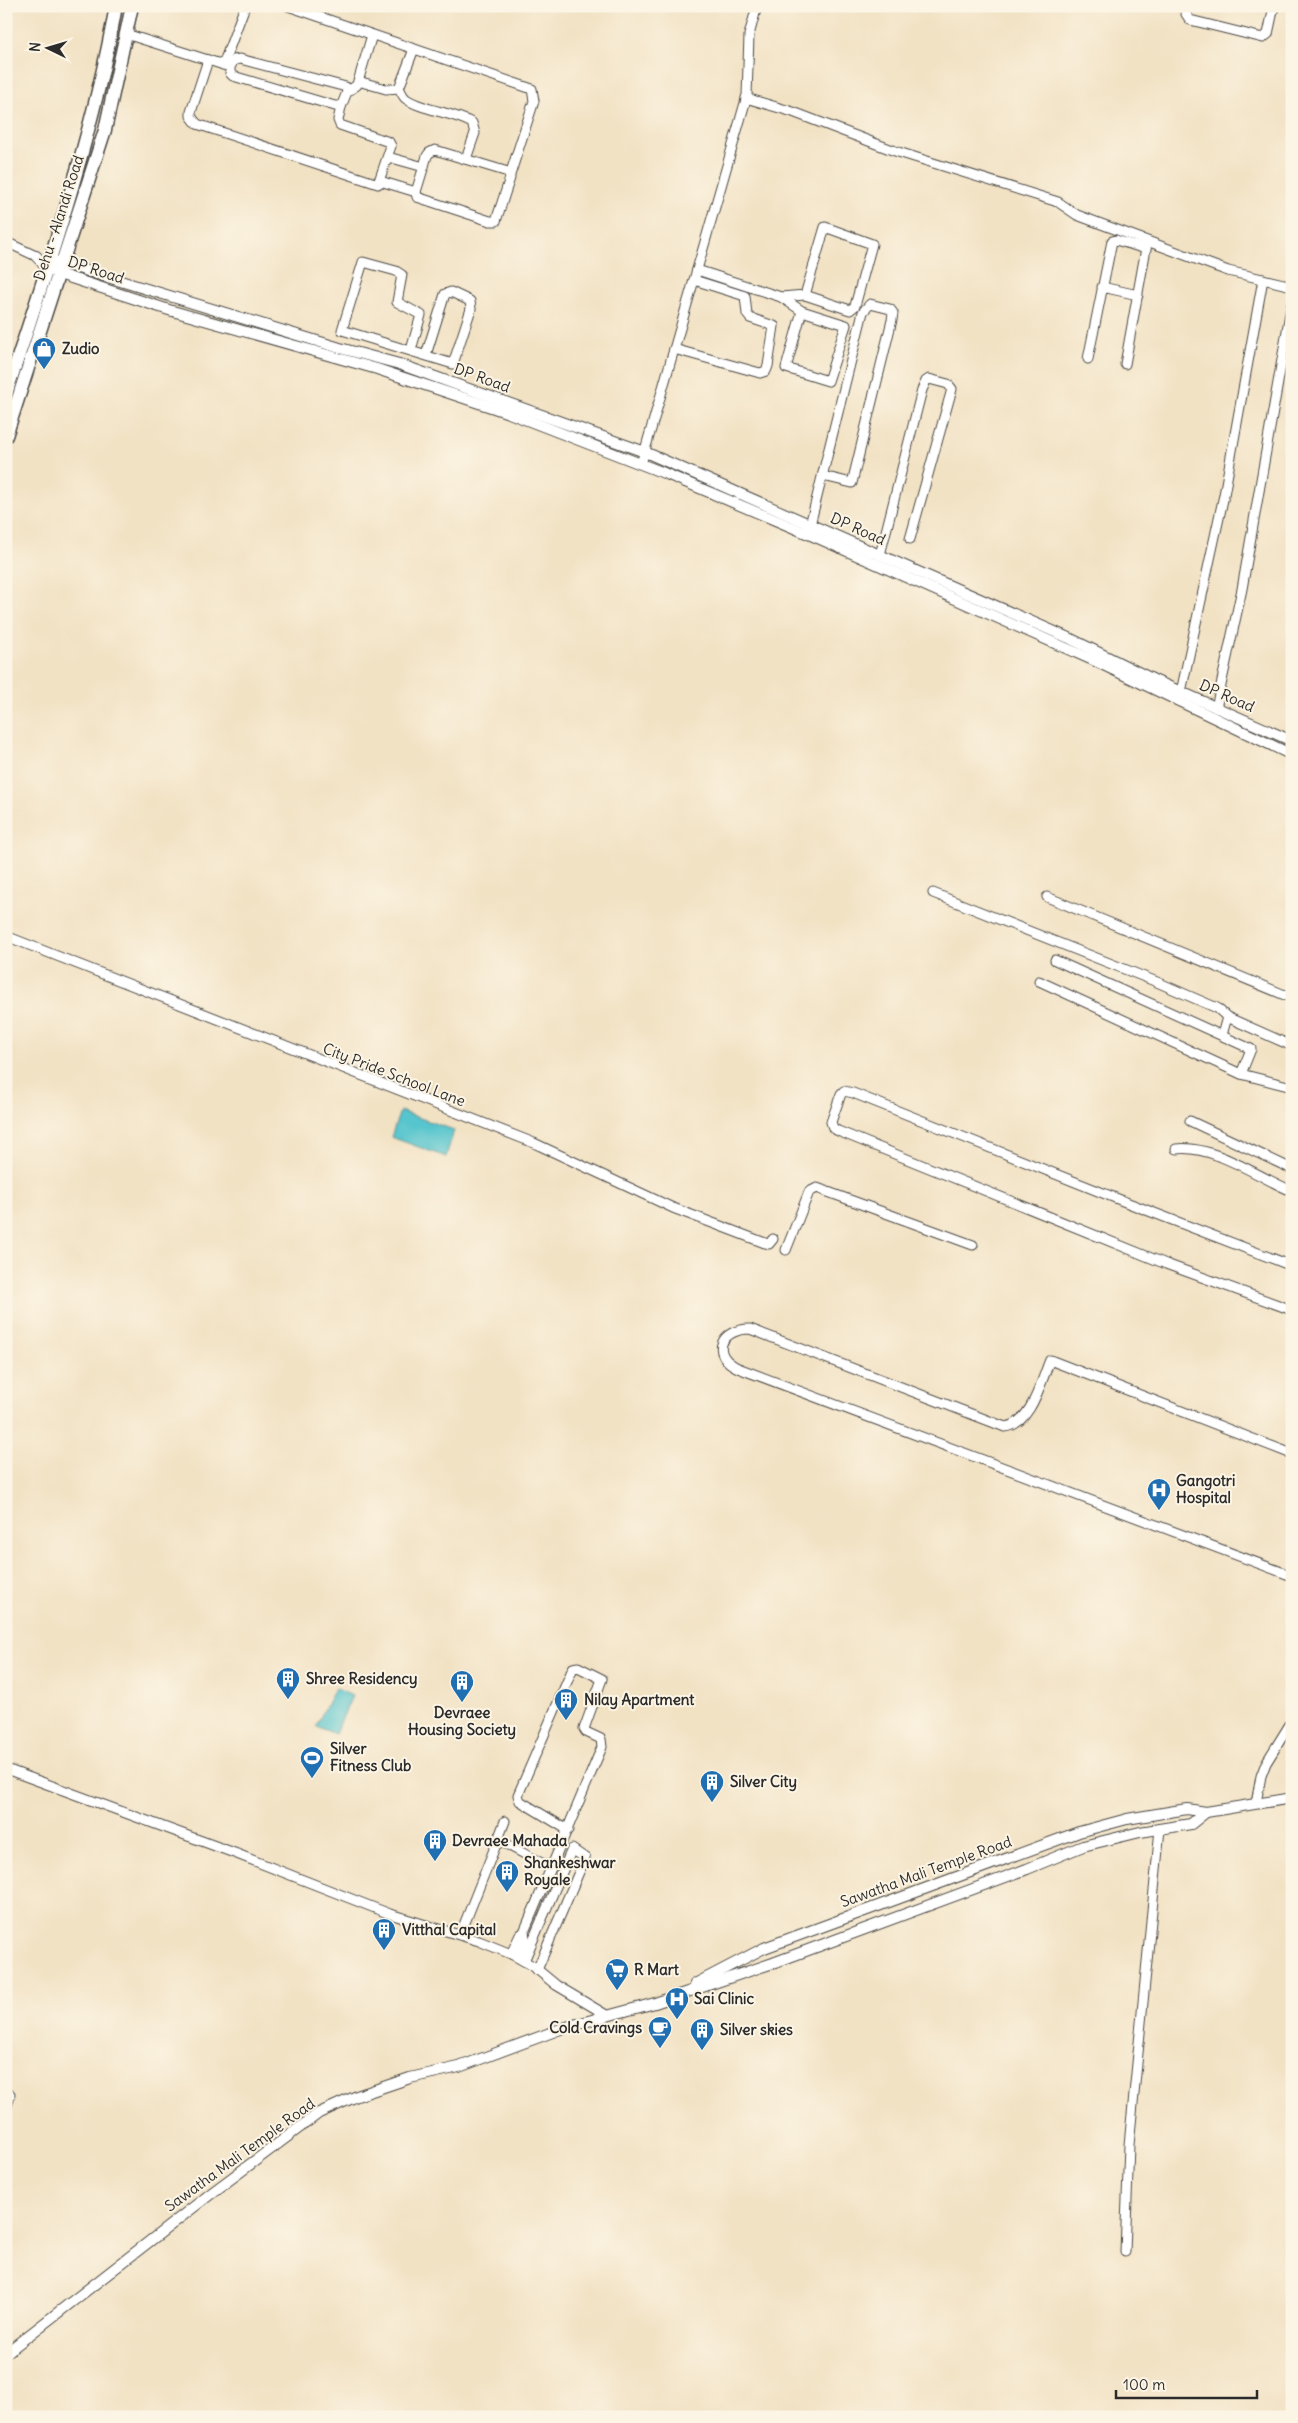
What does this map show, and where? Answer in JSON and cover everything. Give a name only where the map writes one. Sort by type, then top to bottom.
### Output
[{"type":"main road","name":"Dehu - Alandi Road","points":[[6,436],[54,266],[106,60],[116,6]]},
{"type":"main road","name":"Dehu - Alandi Road","points":[[6,394],[102,136],[132,6]]},
{"type":"main road","points":[[88,133],[102,136]]},
{"type":"street","points":[[246,6],[227,66],[230,73],[233,76],[340,107]]},
{"type":"street","points":[[288,6],[532,89],[534,100],[496,221],[490,222],[419,198],[416,192],[429,153],[435,150],[502,170],[510,175]]},
{"type":"street","points":[[641,464],[746,98],[749,35],[757,6]]},
{"type":"street","points":[[1187,6],[1186,14],[1190,20],[1263,38],[1268,34],[1274,6]]},
{"type":"street","points":[[126,34],[227,66]]},
{"type":"street","points":[[346,92],[354,89],[358,81],[372,35]]},
{"type":"street","points":[[414,49],[399,88],[403,97],[464,118],[472,123],[475,133],[466,159]]},
{"type":"street","points":[[208,60],[191,112],[191,116],[197,124],[378,184],[392,146],[389,142],[338,123],[340,107],[346,87],[240,59],[234,60],[227,66]]},
{"type":"street","points":[[358,81],[386,89],[399,88]]},
{"type":"street","points":[[746,98],[793,112],[895,151],[1058,202],[1077,216],[1147,245],[1228,270],[1292,286]]},
{"type":"street","points":[[388,156],[424,167]]},
{"type":"street","points":[[380,180],[416,192]]},
{"type":"street","points":[[781,297],[805,296],[847,309],[853,309],[872,244],[825,227],[805,296]]},
{"type":"street","points":[[1088,359],[1112,241],[1147,245]]},
{"type":"street","points":[[6,242],[36,256]]},
{"type":"street","points":[[1125,364],[1147,245]]},
{"type":"street","name":"DP Road","points":[[36,256],[54,266],[351,356],[510,414],[880,555],[1071,639],[1181,692],[1292,742]]},
{"type":"street","points":[[411,350],[421,315],[396,302],[402,275],[396,271],[363,262],[342,330],[411,350],[423,355],[453,364],[472,305],[467,298],[451,292],[445,294],[423,355],[416,370]]},
{"type":"street","points":[[697,270],[781,297],[802,312],[846,324],[828,381],[786,368],[802,312]]},
{"type":"street","points":[[1181,692],[1224,495],[1263,279]]},
{"type":"street","points":[[674,349],[760,373],[764,373],[768,366],[774,326],[750,318],[747,314],[745,296],[694,280]]},
{"type":"street","points":[[1102,287],[1138,296]]},
{"type":"street","points":[[1216,708],[1244,580],[1292,302]]},
{"type":"street","points":[[809,529],[824,476],[863,312],[870,304],[890,309],[894,313],[852,483],[824,476]]},
{"type":"street","name":"DP Road","points":[[351,356],[416,370],[645,452],[1292,755]]},
{"type":"street","points":[[880,555],[922,390],[924,384],[929,379],[948,384],[952,389],[910,539]]},
{"type":"street","points":[[932,893],[1157,982],[1217,1008],[1228,1017],[1292,1046]]},
{"type":"street","points":[[1047,897],[1292,998]]},
{"type":"street","name":"City Pride School Lane","points":[[6,936],[534,1143],[674,1208],[771,1241]]},
{"type":"street","points":[[1055,960],[1251,1049],[1241,1074]]},
{"type":"street","points":[[1039,981],[1241,1074],[1292,1087]]},
{"type":"street","points":[[1222,1035],[1228,1017]]},
{"type":"street","points":[[1292,1266],[1123,1201],[853,1092],[844,1091],[841,1094],[831,1122],[838,1131],[1166,1264],[1292,1310]]},
{"type":"street","points":[[1190,1121],[1292,1168]]},
{"type":"street","points":[[1176,1149],[1189,1147],[1205,1151],[1292,1191]]},
{"type":"street","points":[[786,1250],[809,1192],[817,1188],[973,1246]]},
{"type":"street","points":[[1292,1454],[1050,1360],[1026,1416],[1016,1425],[1005,1427],[750,1329],[738,1329],[726,1336],[722,1343],[722,1356],[729,1364],[738,1368],[1292,1576]]},
{"type":"street","points":[[517,1957],[525,1938],[524,1932],[568,1830],[603,1742],[584,1731],[602,1679],[578,1667],[573,1668],[518,1795],[520,1801],[568,1830]]},
{"type":"street","points":[[1256,1803],[1261,1776],[1266,1763],[1292,1721]]},
{"type":"street","points":[[6,1770],[237,1854],[390,1914],[460,1935],[517,1957],[556,1985],[608,2016]]},
{"type":"street","name":"Sawatha Mali Temple Road","points":[[667,1998],[764,1948],[1079,1832],[1127,1819],[1161,1813],[1187,1810],[1206,1812],[1292,1798]]},
{"type":"street","name":"Sawatha Mali Temple Road","points":[[6,2353],[213,2192],[319,2113],[357,2096],[403,2080],[459,2067],[566,2028],[667,1998],[773,1963],[1027,1869],[1083,1846],[1160,1828],[1191,1824],[1206,1812]]},
{"type":"street","points":[[460,1935],[505,1821]]},
{"type":"street","points":[[1125,2252],[1129,2145],[1160,1828]]},
{"type":"street","points":[[497,1842],[504,1843],[551,1868]]},
{"type":"street","points":[[517,1957],[572,1848],[585,1858],[537,1970]]},
{"type":"street","points":[[6,2111],[10,2094]]},
{"type":"water","points":[[400,1111],[454,1130],[446,1157],[391,1137]]},
{"type":"water","points":[[335,1688],[352,1696],[335,1734],[316,1726]]},
{"type":"place","name":"Zudio","points":[[44,370]]},
{"type":"place","name":"Gangotri Hospital","points":[[1159,1511]]},
{"type":"place","name":"Shree Residency","points":[[288,1700]]},
{"type":"place","name":"Devraee Housing Society","points":[[462,1703]]},
{"type":"place","name":"Nilay Apartment","points":[[566,1721]]},
{"type":"place","name":"Silver Fitness Club","points":[[312,1779]]},
{"type":"place","name":"Silver City","points":[[712,1803]]},
{"type":"place","name":"Devraee Mahada","points":[[435,1862]]},
{"type":"place","name":"Shankeshwar Royale","points":[[507,1893]]},
{"type":"place","name":"Vitthal Capital","points":[[384,1951]]},
{"type":"place","name":"R Mart","points":[[617,1991]]},
{"type":"place","name":"Sai Clinic","points":[[677,2020]]},
{"type":"place","name":"Cold Cravings","points":[[660,2049]]},
{"type":"place","name":"Silver skies","points":[[702,2051]]}]
